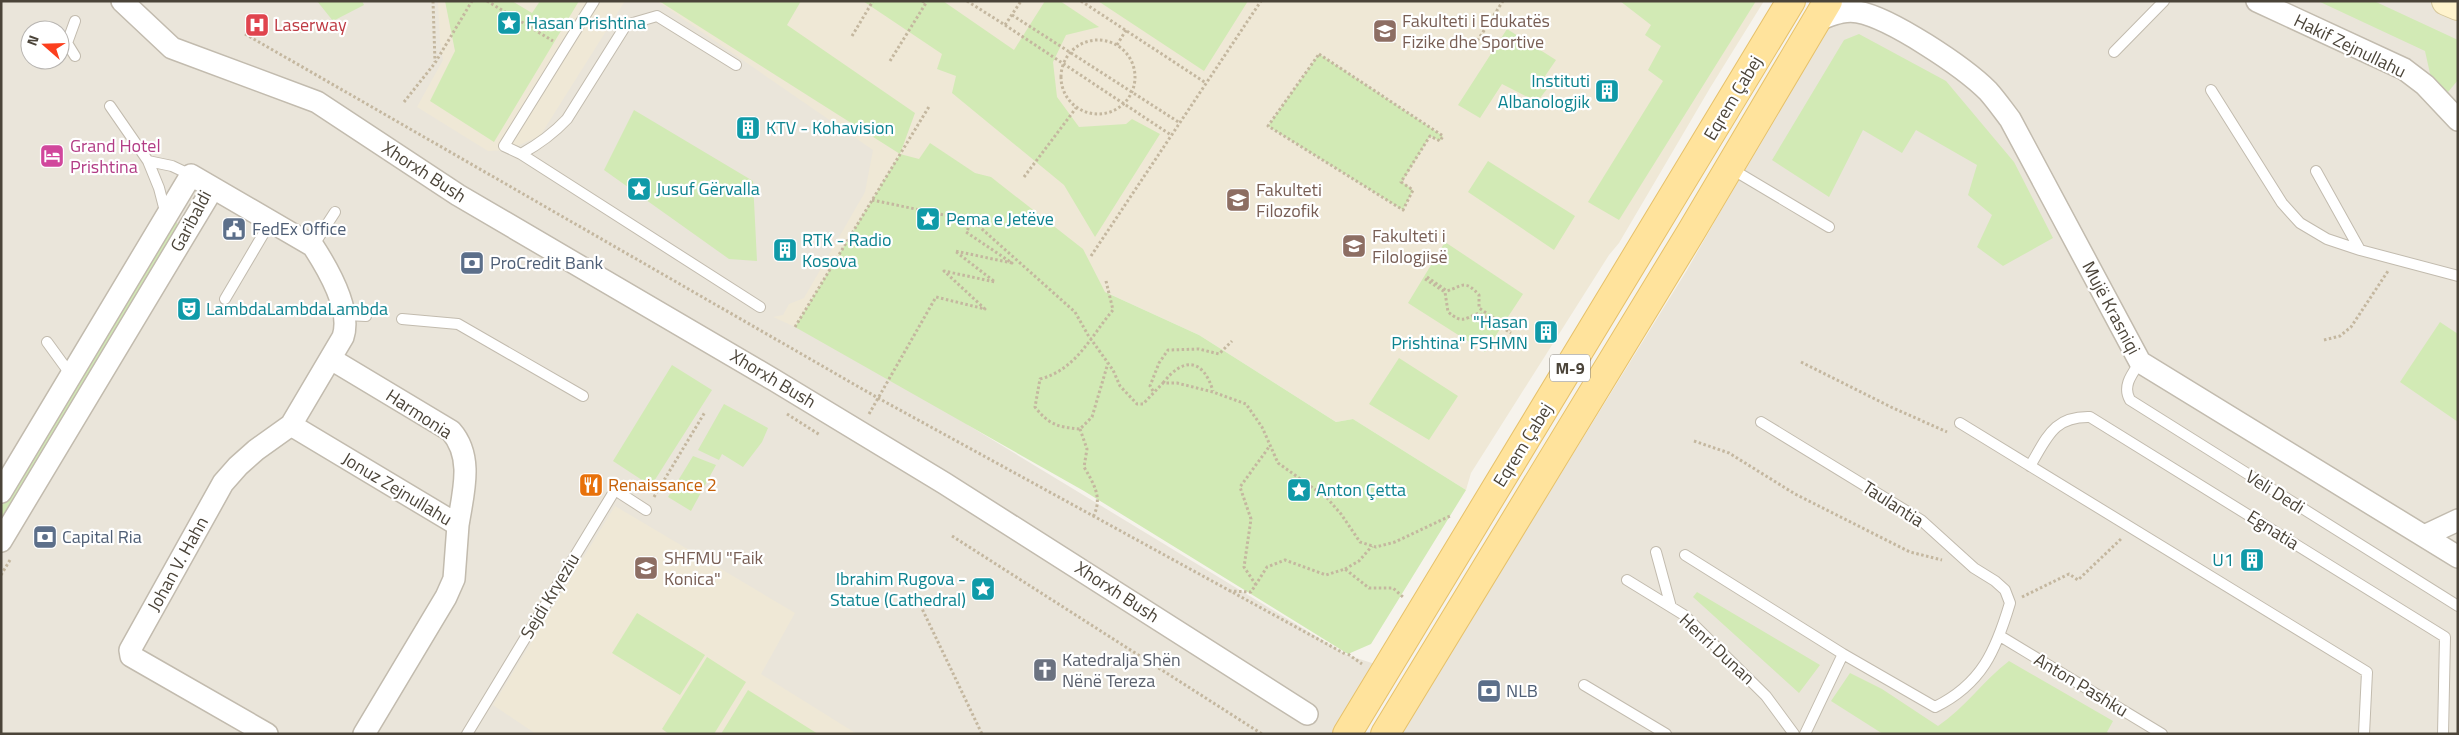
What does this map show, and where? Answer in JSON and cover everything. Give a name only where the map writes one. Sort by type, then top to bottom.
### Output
[{"type":"main road","name":"Eqrem Çabej","points":[[1354,723],[1791,1]]},
{"type":"main road","points":[[2446,1],[2458,6]]},
{"type":"main road","name":"Eqrem Çabej","points":[[1390,732],[1822,11]]},
{"type":"main road","points":[[1354,723],[1390,732]]},
{"type":"street","name":"Xhorxh Bush","points":[[122,1],[172,48],[317,102],[458,195],[859,431],[1098,580],[1307,714]]},
{"type":"street","points":[[1876,1],[1893,26]]},
{"type":"street","name":"Hakif Zejnullahu","points":[[2257,1],[2404,69],[2425,85],[2458,120]]},
{"type":"street","points":[[1822,11],[1858,12],[1893,26]]},
{"type":"street","name":"Mujë Krasniqi","points":[[1893,26],[1963,69],[1989,92],[2010,119],[2140,362],[2458,557]]},
{"type":"street","name":"Garibaldi","points":[[1,492],[191,175],[213,188],[1,541]]},
{"type":"street","points":[[213,188],[313,246]]},
{"type":"street","name":"Johan V. Hahn","points":[[267,734],[131,656],[130,650],[223,483],[256,450],[291,425],[356,315],[313,246]]},
{"type":"street","name":"Harmonia","points":[[331,359],[451,431],[460,441],[466,470],[458,525]]},
{"type":"street","name":"Jonuz Zejnullahu","points":[[291,425],[458,525],[457,560],[454,579],[449,591],[364,734]]},
{"type":"street","points":[[2424,536],[2458,520]]},
{"type":"lane","points":[[594,1],[504,146],[521,154],[760,307]]},
{"type":"lane","points":[[2114,52],[2164,1]]},
{"type":"lane","points":[[521,154],[542,143],[567,119],[626,25],[657,16],[736,65]]},
{"type":"lane","points":[[75,21],[67,43],[75,56]]},
{"type":"lane","points":[[2211,90],[2282,203],[2300,223],[2327,238],[2360,250],[2458,276]]},
{"type":"lane","points":[[110,106],[148,161],[160,188],[166,216]]},
{"type":"lane","points":[[148,161],[172,166],[191,175]]},
{"type":"lane","points":[[1729,167],[1829,227]]},
{"type":"lane","points":[[2316,170],[2360,250]]},
{"type":"lane","points":[[313,246],[334,212]]},
{"type":"lane","points":[[225,298],[271,221]]},
{"type":"lane","points":[[402,319],[458,324],[583,396]]},
{"type":"lane","points":[[47,342],[71,375]]},
{"type":"lane","name":"Veli Dedi","points":[[2140,362],[2126,387],[2126,394],[2130,400],[2458,606]]},
{"type":"lane","name":"Egnatia","points":[[2030,466],[2056,426],[2072,416],[2090,416],[2445,637],[2444,734]]},
{"type":"lane","name":"Taulantia","points":[[1761,422],[1921,520],[1974,568],[1995,581],[2005,590],[2010,603]]},
{"type":"lane","points":[[1960,424],[2367,672],[2364,734]]},
{"type":"lane","name":"Sejdi Kryeziu","points":[[467,734],[615,490],[646,510]]},
{"type":"lane","points":[[1656,552],[1671,607]]},
{"type":"lane","points":[[1686,554],[1843,654],[1935,707],[1967,687],[1982,671],[2000,636],[2010,603]]},
{"type":"lane","name":"Henri Dunan","points":[[1627,580],[1684,616],[1766,696],[1794,734]]},
{"type":"lane","name":"Anton Pashku","points":[[2000,636],[2162,734]]},
{"type":"lane","points":[[1805,734],[1843,654]]},
{"type":"lane","points":[[1584,684],[1666,734]]},
{"type":"path","points":[[433,1],[435,63]]},
{"type":"path","points":[[404,102],[435,63],[472,1]]},
{"type":"path","points":[[487,1],[564,48]]},
{"type":"path","points":[[852,36],[874,1]]},
{"type":"path","points":[[890,61],[926,3],[922,1]]},
{"type":"path","points":[[967,1],[1063,62],[1171,136]]},
{"type":"path","points":[[1005,25],[1020,1]]},
{"type":"path","points":[[1081,1],[1206,83]]},
{"type":"path","points":[[1091,256],[1261,1]]},
{"type":"path","points":[[1472,49],[1503,1]]},
{"type":"path","points":[[1012,14],[1180,123]]},
{"type":"path","points":[[1117,45],[1126,30]]},
{"type":"path","points":[[245,34],[878,398],[1364,664]]},
{"type":"path","points":[[1093,40],[1105,40],[1117,45],[1125,52],[1135,71],[1132,92],[1124,104],[1116,110],[1096,115],[1076,108],[1067,99],[1062,88],[1060,75],[1063,62],[1071,51],[1081,44],[1093,40]]},
{"type":"path","points":[[1319,54],[1443,136],[1440,141],[1430,136],[1402,182],[1413,190],[1403,210],[1268,126],[1318,57],[1319,54]]},
{"type":"path","points":[[795,328],[930,105]]},
{"type":"path","points":[[1024,177],[1076,108]]},
{"type":"path","points":[[872,200],[973,220],[1075,312],[1092,341],[1108,362],[1120,386],[1137,404],[1143,404],[1172,371],[1180,366],[1193,365],[1202,367],[1208,376],[1213,392]]},
{"type":"path","points":[[859,431],[936,297],[985,309],[944,271],[995,282],[955,251],[1012,263],[966,232],[973,220]]},
{"type":"path","points":[[2324,340],[2340,336],[2351,327],[2395,260]]},
{"type":"path","points":[[1426,278],[1447,290],[1461,284],[1468,285],[1479,295],[1479,308],[1512,332],[1479,313],[1468,320],[1456,318],[1448,312],[1445,292],[1426,278]]},
{"type":"path","points":[[1106,281],[1113,310],[1095,332],[1092,341],[1080,355],[1053,376],[1040,379],[1037,387],[1035,407],[1045,420],[1066,428],[1080,429],[1092,417],[1095,410],[1108,362]]},
{"type":"path","points":[[1153,391],[1150,386],[1159,363],[1168,350],[1199,349],[1219,354],[1232,340]]},
{"type":"path","points":[[1801,362],[1891,407],[1954,434]]},
{"type":"path","points":[[1162,383],[1213,392],[1246,404],[1262,427],[1278,463],[1328,498],[1360,542],[1376,547],[1409,536],[1457,513]]},
{"type":"path","points":[[646,510],[704,412]]},
{"type":"path","points":[[1080,429],[1087,449],[1084,467],[1096,487],[1098,507],[1093,516]]},
{"type":"path","points":[[1694,442],[1729,453],[1795,494],[1910,552],[1974,568]]},
{"type":"path","points":[[1256,585],[1244,567],[1251,519],[1240,488],[1269,446]]},
{"type":"path","points":[[2010,603],[2069,574],[2078,580],[2133,528]]},
{"type":"path","points":[[952,536],[1262,734]]},
{"type":"path","points":[[1228,591],[1251,592],[1267,567],[1285,560],[1326,575],[1345,569],[1359,561],[1372,546]]},
{"type":"path","points":[[1345,569],[1369,588],[1393,588],[1404,598]]},
{"type":"path","points":[[916,596],[982,734]]},
{"type":"shaded area","points":[[1,1],[668,1],[886,145],[866,210],[968,425],[1347,655],[1375,664],[1338,734],[1,734]]},
{"type":"shaded area","points":[[438,1],[625,1],[540,136],[508,150],[488,151],[417,107],[443,60]]},
{"type":"shaded area","points":[[657,1],[1764,1],[1710,88],[1619,243],[1609,255],[1471,473],[1466,490],[1353,419],[1336,422],[1199,335],[1105,292],[900,154],[795,327],[773,317],[783,315],[789,304],[804,298],[865,192],[873,150]]},
{"type":"shaded area","points":[[1841,1],[2458,1],[2458,734],[1402,734],[1687,270]]},
{"type":"shaded area","points":[[615,506],[795,613],[761,674],[857,734],[536,734],[493,705]]},
{"type":"green space","points":[[317,1],[362,1],[364,5],[333,21]]},
{"type":"green space","points":[[445,1],[512,1],[532,13],[540,1],[579,1],[494,142],[430,101],[455,51]]},
{"type":"green space","points":[[659,1],[801,1],[787,25],[915,113],[900,154]]},
{"type":"green space","points":[[863,1],[943,1],[1014,50],[1045,1],[1060,1],[1099,27],[1066,35],[1053,62],[1057,97],[1079,127],[1126,124],[1132,119],[1160,134],[1095,237],[1064,185],[952,93],[956,76],[937,69],[942,54]]},
{"type":"green space","points":[[1098,1],[1248,1],[1204,71]]},
{"type":"green space","points":[[1620,1],[1756,1],[1619,220],[1588,202],[1663,81],[1648,70],[1661,46],[1645,35],[1651,25]]},
{"type":"green space","points":[[2318,1],[2374,1],[2458,40],[2458,80],[2448,92],[2431,78],[2425,51]]},
{"type":"green space","points":[[1507,29],[1556,60],[1541,82],[1550,85],[1537,102],[1502,84],[1480,118],[1458,105]]},
{"type":"green space","points":[[1859,34],[1946,81],[2014,162],[2053,238],[2003,266],[1977,247],[1992,215],[1968,195],[1977,165],[1916,130],[1902,153],[1863,130],[1829,197],[1772,160],[1844,40]]},
{"type":"green space","points":[[1319,54],[1443,136],[1440,141],[1430,136],[1402,182],[1413,190],[1403,210],[1268,126]]},
{"type":"green space","points":[[634,110],[753,181],[757,261],[729,259],[604,170]]},
{"type":"green space","points":[[930,143],[975,173],[991,177],[1083,249],[1105,292],[1199,335],[1336,422],[1353,419],[1466,490],[1371,644],[1348,654],[1084,491],[795,327],[900,154],[919,159]]},
{"type":"green space","points":[[1488,161],[1575,216],[1554,250],[1468,192]]},
{"type":"green space","points":[[174,217],[180,230],[1,532],[1,507],[65,403]]},
{"type":"green space","points":[[1445,242],[1523,294],[1485,352],[1408,303]]},
{"type":"green space","points":[[2440,322],[2458,334],[2458,422],[2400,382]]},
{"type":"green space","points":[[1399,358],[1458,396],[1429,440],[1369,404]]},
{"type":"green space","points":[[672,365],[712,390],[651,486],[613,461]]},
{"type":"green space","points":[[724,404],[768,428],[762,442],[743,467],[722,454],[719,460],[698,450]]},
{"type":"green space","points":[[693,456],[716,465],[691,511],[668,497]]},
{"type":"green space","points":[[1697,592],[1820,665],[1799,693],[1693,597]]},
{"type":"green space","points":[[637,613],[705,655],[680,695],[612,653]]},
{"type":"green space","points":[[707,657],[746,682],[714,734],[669,734],[662,729]]},
{"type":"green space","points":[[2009,661],[2113,721],[2107,732],[2109,734],[1883,734],[1831,701],[1850,673],[1882,689],[1938,726],[1957,711]]},
{"type":"green space","points":[[748,690],[818,734],[721,734]]},
{"type":"place","name":"Hasan Prishtina","points":[[509,23]]},
{"type":"place","name":"Laserway","points":[[257,25]]},
{"type":"place","name":"Fakulteti i Edukatës Fizike dhe Sportive","points":[[1385,31]]},
{"type":"place","name":"Instituti Albanologjik","points":[[1607,91]]},
{"type":"place","name":"KTV - Kohavision","points":[[748,128]]},
{"type":"place","name":"Grand Hotel Prishtina","points":[[52,156]]},
{"type":"place","name":"Jusuf Gërvalla","points":[[639,189]]},
{"type":"place","name":"Fakulteti Filozofik","points":[[1238,200]]},
{"type":"place","name":"Pema e Jetëve","points":[[928,219]]},
{"type":"place","name":"FedEx Office","points":[[234,229]]},
{"type":"place","name":"Fakulteti i Filologjisë","points":[[1354,246]]},
{"type":"place","name":"RTK - Radio Kosova","points":[[785,250]]},
{"type":"place","name":"ProCredit Bank","points":[[472,263]]},
{"type":"place","name":"LambdaLambdaLambda","points":[[189,309]]},
{"type":"place","name":"\"Hasan Prishtina\" FSHMN","points":[[1546,332]]},
{"type":"place","name":"Renaissance 2","points":[[591,485]]},
{"type":"place","name":"Anton Çetta","points":[[1299,490]]},
{"type":"place","name":"Capital Ria","points":[[45,537]]},
{"type":"place","name":"U1","points":[[2252,560]]},
{"type":"place","name":"SHFMU \"Faik Konica\"","points":[[646,568]]},
{"type":"place","name":"Ibrahim Rugova - Statue (Cathedral)","points":[[983,589]]},
{"type":"place","name":"Katedralja Shën Nënë Tereza","points":[[1045,670]]},
{"type":"place","name":"NLB","points":[[1489,691]]}]
